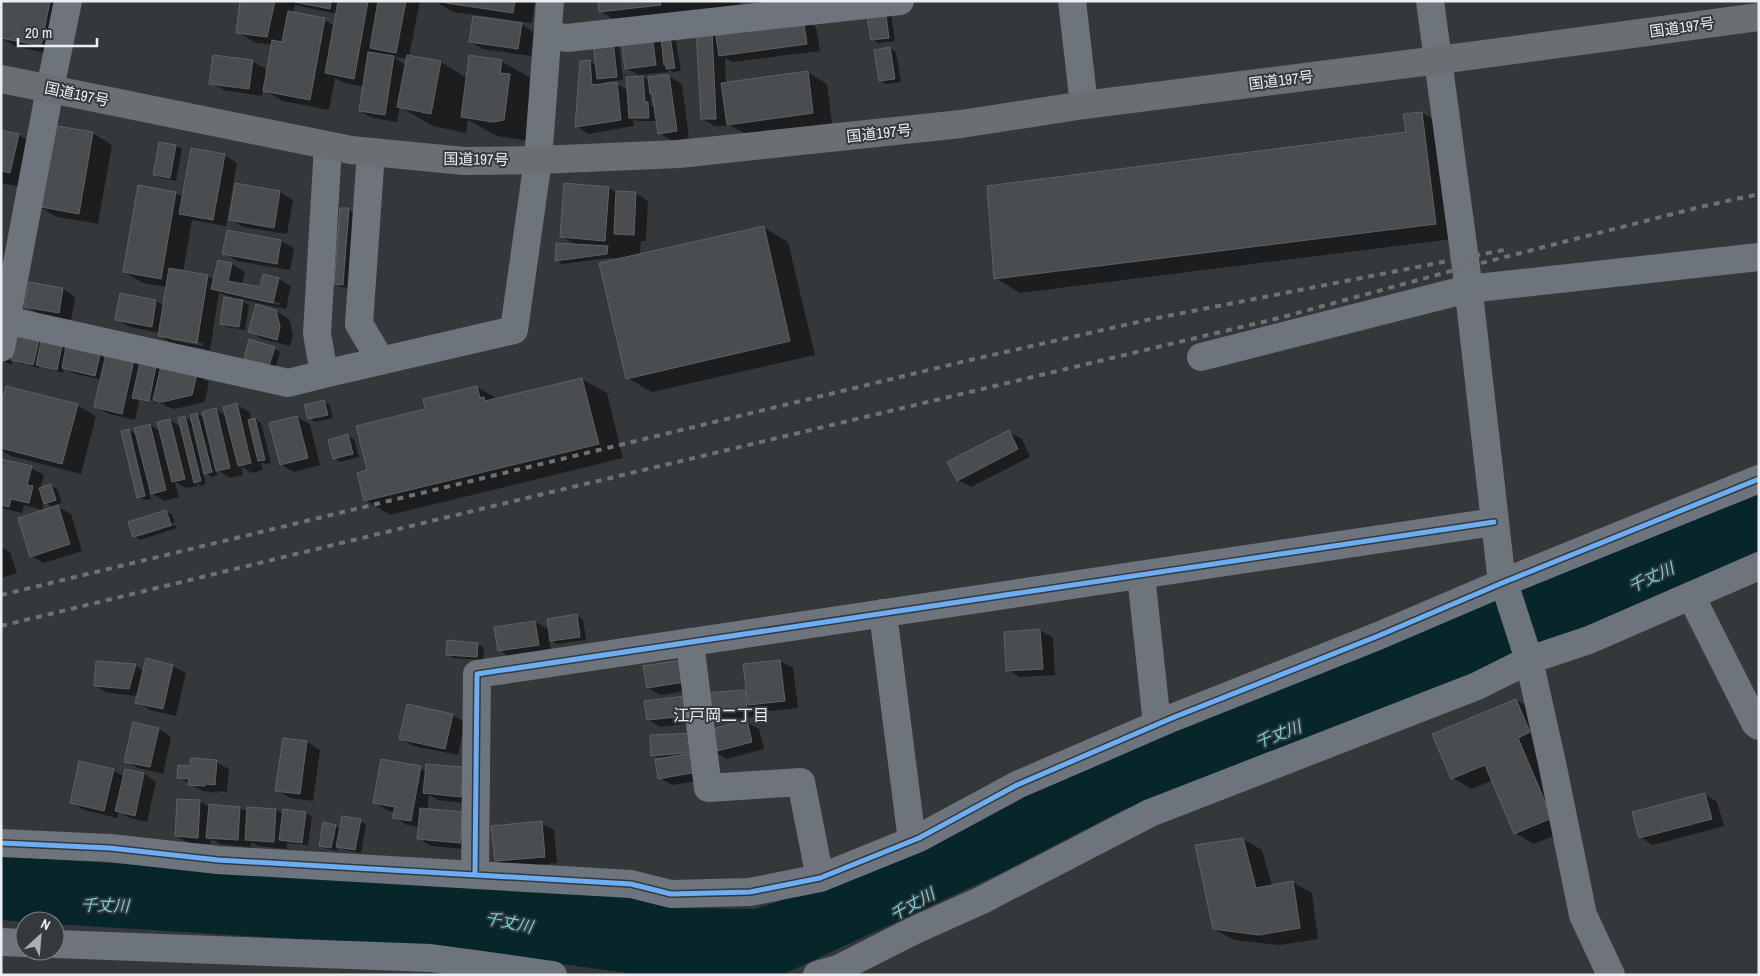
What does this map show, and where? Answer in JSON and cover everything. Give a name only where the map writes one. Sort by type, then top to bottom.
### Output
[{"type":"highway","name":"国道197号","points":[[1,79],[328,146],[464,161],[538,160],[679,154],[961,124],[1084,105],[1759,17]]},
{"type":"street","points":[[1,348],[4,320],[68,1]]},
{"type":"street","points":[[4,320],[288,384],[514,330],[538,160],[550,1]]},
{"type":"street","points":[[548,35],[567,38],[900,1]]},
{"type":"street","points":[[1072,1],[1084,105]]},
{"type":"street","points":[[1430,1],[1468,289],[1494,522],[1505,589],[1529,660],[1583,915],[1611,975]]},
{"type":"street","points":[[324,374],[318,333],[328,146]]},
{"type":"street","points":[[371,152],[359,324],[380,361]]},
{"type":"street","points":[[1201,357],[1468,289],[1759,257]]},
{"type":"street","points":[[1,844],[110,848],[218,860],[631,884],[671,894],[750,892],[820,878],[912,841],[1017,786],[1157,724],[1378,636],[1505,589],[1759,479]]},
{"type":"street","points":[[475,875],[477,674],[1494,522]]},
{"type":"street","points":[[817,975],[838,969],[913,931],[982,900],[1150,813],[1477,686],[1529,660],[1589,640],[1759,566]]},
{"type":"street","points":[[1140,575],[1157,724]]},
{"type":"street","points":[[1691,596],[1751,715],[1759,726]]},
{"type":"street","points":[[883,613],[912,841]]},
{"type":"street","points":[[690,642],[708,788],[801,782],[820,878]]},
{"type":"street","points":[[1,942],[15,942]]},
{"type":"street","points":[[65,944],[431,958],[553,975]]},
{"type":"water","name":"千丈川","points":[[1759,491],[1759,558],[1249,763],[1121,811],[999,874],[784,974],[642,975],[443,948],[65,925],[65,911],[15,911],[15,921],[1,920],[1,856],[628,896],[673,908],[755,909],[882,867],[1086,766]]},
{"type":"building","points":[[3,1],[50,1],[41,46],[1,38],[1,10]]},
{"type":"building","points":[[240,1],[275,1],[267,37],[236,33]]},
{"type":"building","points":[[290,1],[331,1],[330,9]]},
{"type":"building","points":[[338,1],[368,1],[354,79],[325,73]]},
{"type":"building","points":[[378,1],[406,1],[396,53],[370,48]]},
{"type":"building","points":[[433,1],[515,1],[513,13]]},
{"type":"building","points":[[598,1],[660,1],[661,5],[599,12]]},
{"type":"building","points":[[885,8],[889,38],[871,40],[866,11]]},
{"type":"building","points":[[288,11],[325,18],[310,100],[263,91],[272,40],[282,42]]},
{"type":"building","points":[[473,16],[522,23],[518,49],[469,42]]},
{"type":"building","points":[[803,18],[807,44],[719,56],[715,30]]},
{"type":"building","points":[[696,31],[712,31],[716,119],[701,119]]},
{"type":"building","points":[[652,35],[656,65],[625,69],[621,38]]},
{"type":"building","points":[[670,37],[675,68],[666,69],[661,38]]},
{"type":"building","points":[[613,39],[617,77],[597,79],[593,41]]},
{"type":"building","points":[[890,47],[895,79],[879,81],[874,50]]},
{"type":"building","points":[[368,52],[394,56],[385,115],[359,111]]},
{"type":"building","points":[[213,55],[253,60],[249,89],[209,84]]},
{"type":"building","points":[[407,55],[441,61],[431,114],[397,107]]},
{"type":"building","points":[[469,55],[502,60],[500,73],[510,74],[504,120],[493,122],[461,117]]},
{"type":"building","points":[[590,60],[592,85],[617,82],[621,120],[575,127],[580,61]]},
{"type":"building","points":[[808,71],[813,113],[727,125],[721,83]]},
{"type":"building","points":[[669,75],[677,131],[658,134],[648,77]]},
{"type":"building","points":[[643,76],[645,102],[648,102],[649,118],[629,118],[626,77]]},
{"type":"building","points":[[1422,112],[1436,224],[994,279],[987,186],[1406,132],[1403,114]]},
{"type":"building","points":[[51,125],[93,132],[79,214],[36,206]]},
{"type":"building","points":[[1,130],[19,134],[10,173],[1,171]]},
{"type":"building","points":[[159,142],[176,145],[170,178],[153,175]]},
{"type":"building","points":[[191,148],[225,154],[213,220],[179,214]]},
{"type":"building","points":[[235,183],[280,191],[274,228],[229,220]]},
{"type":"building","points":[[564,183],[609,187],[605,241],[560,237]]},
{"type":"building","points":[[138,185],[176,192],[161,279],[123,272]]},
{"type":"building","points":[[616,191],[636,192],[634,235],[614,234]]},
{"type":"building","points":[[340,208],[349,208],[343,285],[334,284]]},
{"type":"building","points":[[764,226],[790,341],[626,379],[599,263]]},
{"type":"building","points":[[227,230],[281,240],[277,264],[222,254]]},
{"type":"building","points":[[556,243],[608,246],[607,254],[555,261]]},
{"type":"building","points":[[218,260],[232,263],[228,281],[260,287],[263,274],[279,278],[273,303],[211,289]]},
{"type":"building","points":[[169,268],[208,275],[197,343],[158,336]]},
{"type":"building","points":[[29,282],[63,288],[59,313],[24,307]]},
{"type":"building","points":[[120,293],[156,300],[152,327],[115,320]]},
{"type":"building","points":[[224,297],[243,300],[239,327],[220,324]]},
{"type":"building","points":[[256,304],[276,310],[280,327],[277,340],[248,332]]},
{"type":"building","points":[[17,335],[39,340],[33,365],[11,360]]},
{"type":"building","points":[[249,339],[275,347],[269,366],[244,359]]},
{"type":"building","points":[[41,341],[62,345],[57,370],[36,365]]},
{"type":"building","points":[[66,346],[100,354],[95,376],[62,368]]},
{"type":"building","points":[[106,354],[134,360],[122,414],[94,407]]},
{"type":"building","points":[[140,362],[156,366],[149,401],[132,398]]},
{"type":"building","points":[[161,366],[197,374],[192,395],[162,402],[153,400]]},
{"type":"building","points":[[582,378],[599,444],[364,501],[357,473],[367,470],[356,426],[425,409],[423,399],[477,386],[480,398],[484,397],[485,401]]},
{"type":"building","points":[[6,386],[78,404],[62,464],[1,448],[1,405]]},
{"type":"building","points":[[324,400],[328,415],[308,419],[304,405]]},
{"type":"building","points":[[237,403],[251,463],[238,466],[223,407]]},
{"type":"building","points":[[216,408],[230,468],[216,471],[202,412]]},
{"type":"building","points":[[197,413],[212,472],[204,474],[190,415]]},
{"type":"building","points":[[185,416],[201,481],[194,483],[178,418]]},
{"type":"building","points":[[297,416],[308,458],[280,465],[269,423]]},
{"type":"building","points":[[255,418],[265,460],[258,461],[248,420]]},
{"type":"building","points":[[170,419],[185,479],[172,482],[157,422]]},
{"type":"building","points":[[150,424],[166,490],[151,494],[134,428]]},
{"type":"building","points":[[129,429],[145,496],[137,498],[121,431]]},
{"type":"building","points":[[1009,430],[1018,449],[957,481],[947,462]]},
{"type":"building","points":[[348,434],[353,454],[333,459],[328,440]]},
{"type":"building","points":[[1,459],[32,466],[27,485],[33,486],[29,503],[11,499],[9,507],[1,505]]},
{"type":"building","points":[[51,484],[56,500],[44,504],[39,488]]},
{"type":"building","points":[[58,505],[70,544],[30,557],[18,518]]},
{"type":"building","points":[[166,510],[171,525],[133,537],[128,522]]},
{"type":"building","points":[[577,614],[580,637],[550,641],[547,619]]},
{"type":"building","points":[[535,621],[539,645],[498,651],[494,627]]},
{"type":"building","points":[[1040,629],[1043,669],[1006,671],[1004,632]]},
{"type":"building","points":[[447,640],[478,643],[477,657],[446,655]]},
{"type":"building","points":[[146,658],[173,665],[163,709],[135,703]]},
{"type":"building","points":[[682,660],[685,682],[647,688],[643,666]]},
{"type":"building","points":[[780,660],[785,701],[748,705],[743,664]]},
{"type":"building","points":[[96,661],[136,664],[129,689],[94,686]]},
{"type":"building","points":[[745,690],[747,709],[706,713],[704,693]]},
{"type":"building","points":[[685,696],[688,716],[647,720],[644,701]]},
{"type":"building","points":[[1516,699],[1530,732],[1518,738],[1552,818],[1514,834],[1485,765],[1451,779],[1432,734]]},
{"type":"building","points":[[407,704],[453,714],[445,749],[399,739]]},
{"type":"building","points":[[747,720],[752,742],[713,752],[708,730]]},
{"type":"building","points":[[133,722],[159,728],[150,767],[124,762]]},
{"type":"building","points":[[694,733],[695,752],[651,756],[650,735]]},
{"type":"building","points":[[283,738],[307,741],[300,794],[275,791]]},
{"type":"building","points":[[694,753],[697,772],[658,779],[655,759]]},
{"type":"building","points":[[191,758],[217,760],[215,785],[188,785],[189,779],[177,778],[178,765],[190,766]]},
{"type":"building","points":[[381,759],[421,766],[411,821],[392,818],[395,807],[373,803]]},
{"type":"building","points":[[79,761],[114,769],[104,811],[70,803]]},
{"type":"building","points":[[426,764],[464,767],[461,797],[423,793]]},
{"type":"building","points":[[125,769],[144,773],[135,816],[115,811]]},
{"type":"building","points":[[1705,793],[1712,819],[1639,838],[1632,812]]},
{"type":"building","points":[[177,799],[200,800],[198,838],[175,836]]},
{"type":"building","points":[[209,804],[240,807],[238,840],[206,838]]},
{"type":"building","points":[[247,807],[276,809],[274,842],[245,840]]},
{"type":"building","points":[[420,808],[463,812],[460,843],[417,839]]},
{"type":"building","points":[[283,809],[306,812],[302,843],[279,840]]},
{"type":"building","points":[[342,816],[361,819],[355,850],[336,847]]},
{"type":"building","points":[[542,821],[545,857],[495,861],[491,826]]},
{"type":"building","points":[[323,822],[336,825],[331,848],[319,846]]},
{"type":"building","points":[[1243,838],[1256,888],[1293,881],[1300,928],[1259,935],[1213,929],[1195,845]]},
{"type":"railway","points":[[1,626],[1279,318],[1466,267],[1700,207],[1759,194]]},
{"type":"railway","points":[[1,595],[970,360],[1147,320],[1509,249]]},
{"type":"cycle path","points":[[1,843],[110,848],[218,860],[631,884],[671,894],[750,892],[820,878],[919,838],[1017,785],[1172,718],[1378,636],[1502,583],[1759,479]]},
{"type":"cycle path","points":[[475,875],[477,674],[1494,522]]},
{"type":"district","name":"江戸岡二丁目","points":[[721,715]]}]
